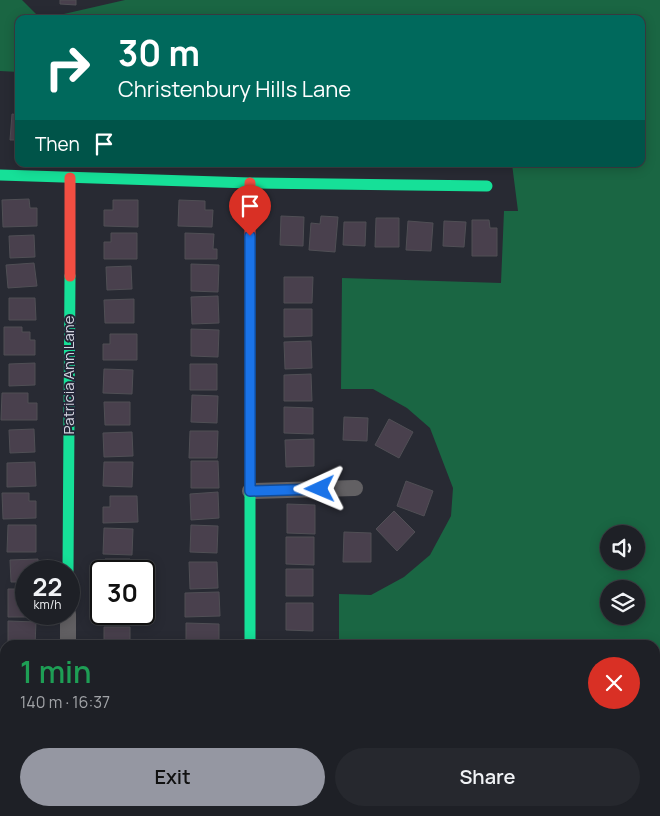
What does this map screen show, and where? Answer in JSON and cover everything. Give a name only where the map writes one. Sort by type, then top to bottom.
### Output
[{"type":"street","points":[[0,175],[250,183],[487,186]]},
{"type":"street","name":"Patricia Ann Lane","points":[[68,560],[70,178]]},
{"type":"street","points":[[250,183],[250,640]]},
{"type":"street","points":[[250,491],[355,488]]},
{"type":"street","points":[[68,625],[68,640]]},
{"type":"green space","points":[[0,0],[22,0],[37,15],[15,15],[15,72],[0,71]]},
{"type":"green space","points":[[125,0],[660,0],[660,640],[339,640],[339,594],[371,595],[404,577],[430,555],[451,516],[453,488],[430,428],[407,408],[373,389],[341,389],[342,278],[501,283],[504,211],[518,211],[512,167],[645,167],[645,15],[59,15]]},
{"type":"building","points":[[60,0],[76,0],[76,5],[60,4]]},
{"type":"building","points":[[12,114],[15,114],[15,140],[10,140]]},
{"type":"building","points":[[29,199],[30,208],[37,208],[37,226],[3,227],[2,200]]},
{"type":"building","points":[[113,200],[138,200],[138,227],[104,226],[104,210],[113,210]]},
{"type":"building","points":[[179,200],[205,201],[205,210],[213,210],[212,227],[178,226]]},
{"type":"building","points":[[281,216],[304,217],[303,246],[280,245]]},
{"type":"building","points":[[321,216],[338,217],[335,252],[309,250],[311,223],[320,224]]},
{"type":"building","points":[[376,218],[399,218],[399,247],[375,247]]},
{"type":"building","points":[[472,220],[489,220],[490,228],[497,228],[497,256],[472,256]]},
{"type":"building","points":[[408,221],[433,223],[431,251],[406,250]]},
{"type":"building","points":[[444,221],[466,222],[464,247],[443,246]]},
{"type":"building","points":[[344,222],[366,222],[365,246],[343,245]]},
{"type":"building","points":[[111,233],[137,233],[137,259],[104,259],[104,242],[111,242]]},
{"type":"building","points":[[185,233],[214,234],[213,249],[217,249],[217,259],[185,259]]},
{"type":"building","points":[[34,235],[35,257],[10,258],[9,236]]},
{"type":"building","points":[[34,263],[37,286],[8,288],[6,265]]},
{"type":"building","points":[[191,264],[219,265],[218,292],[191,291]]},
{"type":"building","points":[[131,266],[132,289],[107,290],[106,267]]},
{"type":"building","points":[[284,277],[313,277],[312,303],[284,303]]},
{"type":"building","points":[[218,296],[219,323],[192,324],[191,297]]},
{"type":"building","points":[[9,298],[35,298],[36,320],[9,320]]},
{"type":"building","points":[[134,299],[134,323],[105,323],[104,300]]},
{"type":"building","points":[[284,309],[312,309],[312,336],[284,337]]},
{"type":"building","points":[[4,327],[22,327],[22,332],[30,332],[30,340],[35,340],[35,355],[4,355]]},
{"type":"building","points":[[191,329],[219,330],[218,357],[191,356]]},
{"type":"building","points":[[110,334],[137,334],[137,360],[103,360],[103,344],[110,344]]},
{"type":"building","points":[[311,341],[312,368],[285,369],[284,342]]},
{"type":"building","points":[[35,363],[35,385],[9,386],[9,364]]},
{"type":"building","points":[[190,364],[217,364],[217,390],[190,390]]},
{"type":"building","points":[[104,369],[133,370],[132,394],[103,393]]},
{"type":"building","points":[[311,374],[312,401],[284,401],[284,375]]},
{"type":"building","points":[[2,393],[28,393],[28,403],[37,403],[37,420],[1,420]]},
{"type":"building","points":[[192,395],[218,396],[217,423],[191,422]]},
{"type":"building","points":[[104,402],[130,402],[130,425],[105,425]]},
{"type":"building","points":[[284,407],[313,408],[313,434],[284,433]]},
{"type":"building","points":[[344,417],[368,418],[367,441],[343,440]]},
{"type":"building","points":[[389,419],[413,432],[399,458],[375,445]]},
{"type":"building","points":[[34,429],[35,452],[10,453],[9,430]]},
{"type":"building","points":[[190,431],[218,431],[217,458],[189,458]]},
{"type":"building","points":[[132,432],[133,456],[104,457],[103,433]]},
{"type":"building","points":[[314,439],[314,466],[286,467],[285,440]]},
{"type":"building","points":[[191,461],[218,461],[219,488],[191,488]]},
{"type":"building","points":[[35,462],[36,486],[7,487],[7,463]]},
{"type":"building","points":[[104,462],[133,462],[132,487],[103,486]]},
{"type":"building","points":[[406,481],[433,491],[424,516],[397,506]]},
{"type":"building","points":[[218,492],[219,518],[191,520],[190,494]]},
{"type":"building","points":[[2,493],[29,493],[29,501],[36,501],[36,518],[3,519]]},
{"type":"building","points":[[110,496],[137,496],[138,522],[103,523],[103,507],[110,507]]},
{"type":"building","points":[[287,504],[315,505],[315,534],[287,533]]},
{"type":"building","points":[[394,511],[415,532],[397,551],[376,529]]},
{"type":"building","points":[[8,525],[36,525],[36,552],[7,552]]},
{"type":"building","points":[[191,525],[218,526],[217,553],[190,552]]},
{"type":"building","points":[[104,528],[133,529],[132,555],[103,554]]},
{"type":"building","points":[[344,532],[371,533],[371,562],[343,562]]},
{"type":"building","points":[[286,537],[314,537],[314,565],[286,564]]},
{"type":"building","points":[[38,559],[15,560],[15,582],[11,582],[10,560]]},
{"type":"building","points":[[105,559],[130,559],[130,560]]},
{"type":"building","points":[[189,562],[217,562],[218,588],[190,589]]},
{"type":"building","points":[[286,569],[313,569],[313,596],[286,596]]},
{"type":"building","points":[[8,589],[15,589],[15,617],[8,617]]},
{"type":"building","points":[[219,592],[220,616],[185,617],[185,593]]},
{"type":"building","points":[[286,603],[313,603],[313,631],[286,630]]},
{"type":"building","points":[[8,621],[15,621],[15,625],[36,625],[35,640],[8,640]]},
{"type":"building","points":[[186,623],[219,624],[219,640],[186,640]]},
{"type":"building","points":[[104,627],[130,627],[130,640],[104,640]]},
{"type":"traffic: fast","points":[[0,175],[250,183],[487,186]]},
{"type":"traffic: fast","points":[[68,560],[70,276]]},
{"type":"traffic: fast","points":[[250,294],[250,640]]},
{"type":"traffic: jam","points":[[70,178],[70,276]]},
{"type":"traffic: jam","points":[[250,183],[250,294]]},
{"type":"route","points":[[250,236],[250,491],[320,489]]}]
